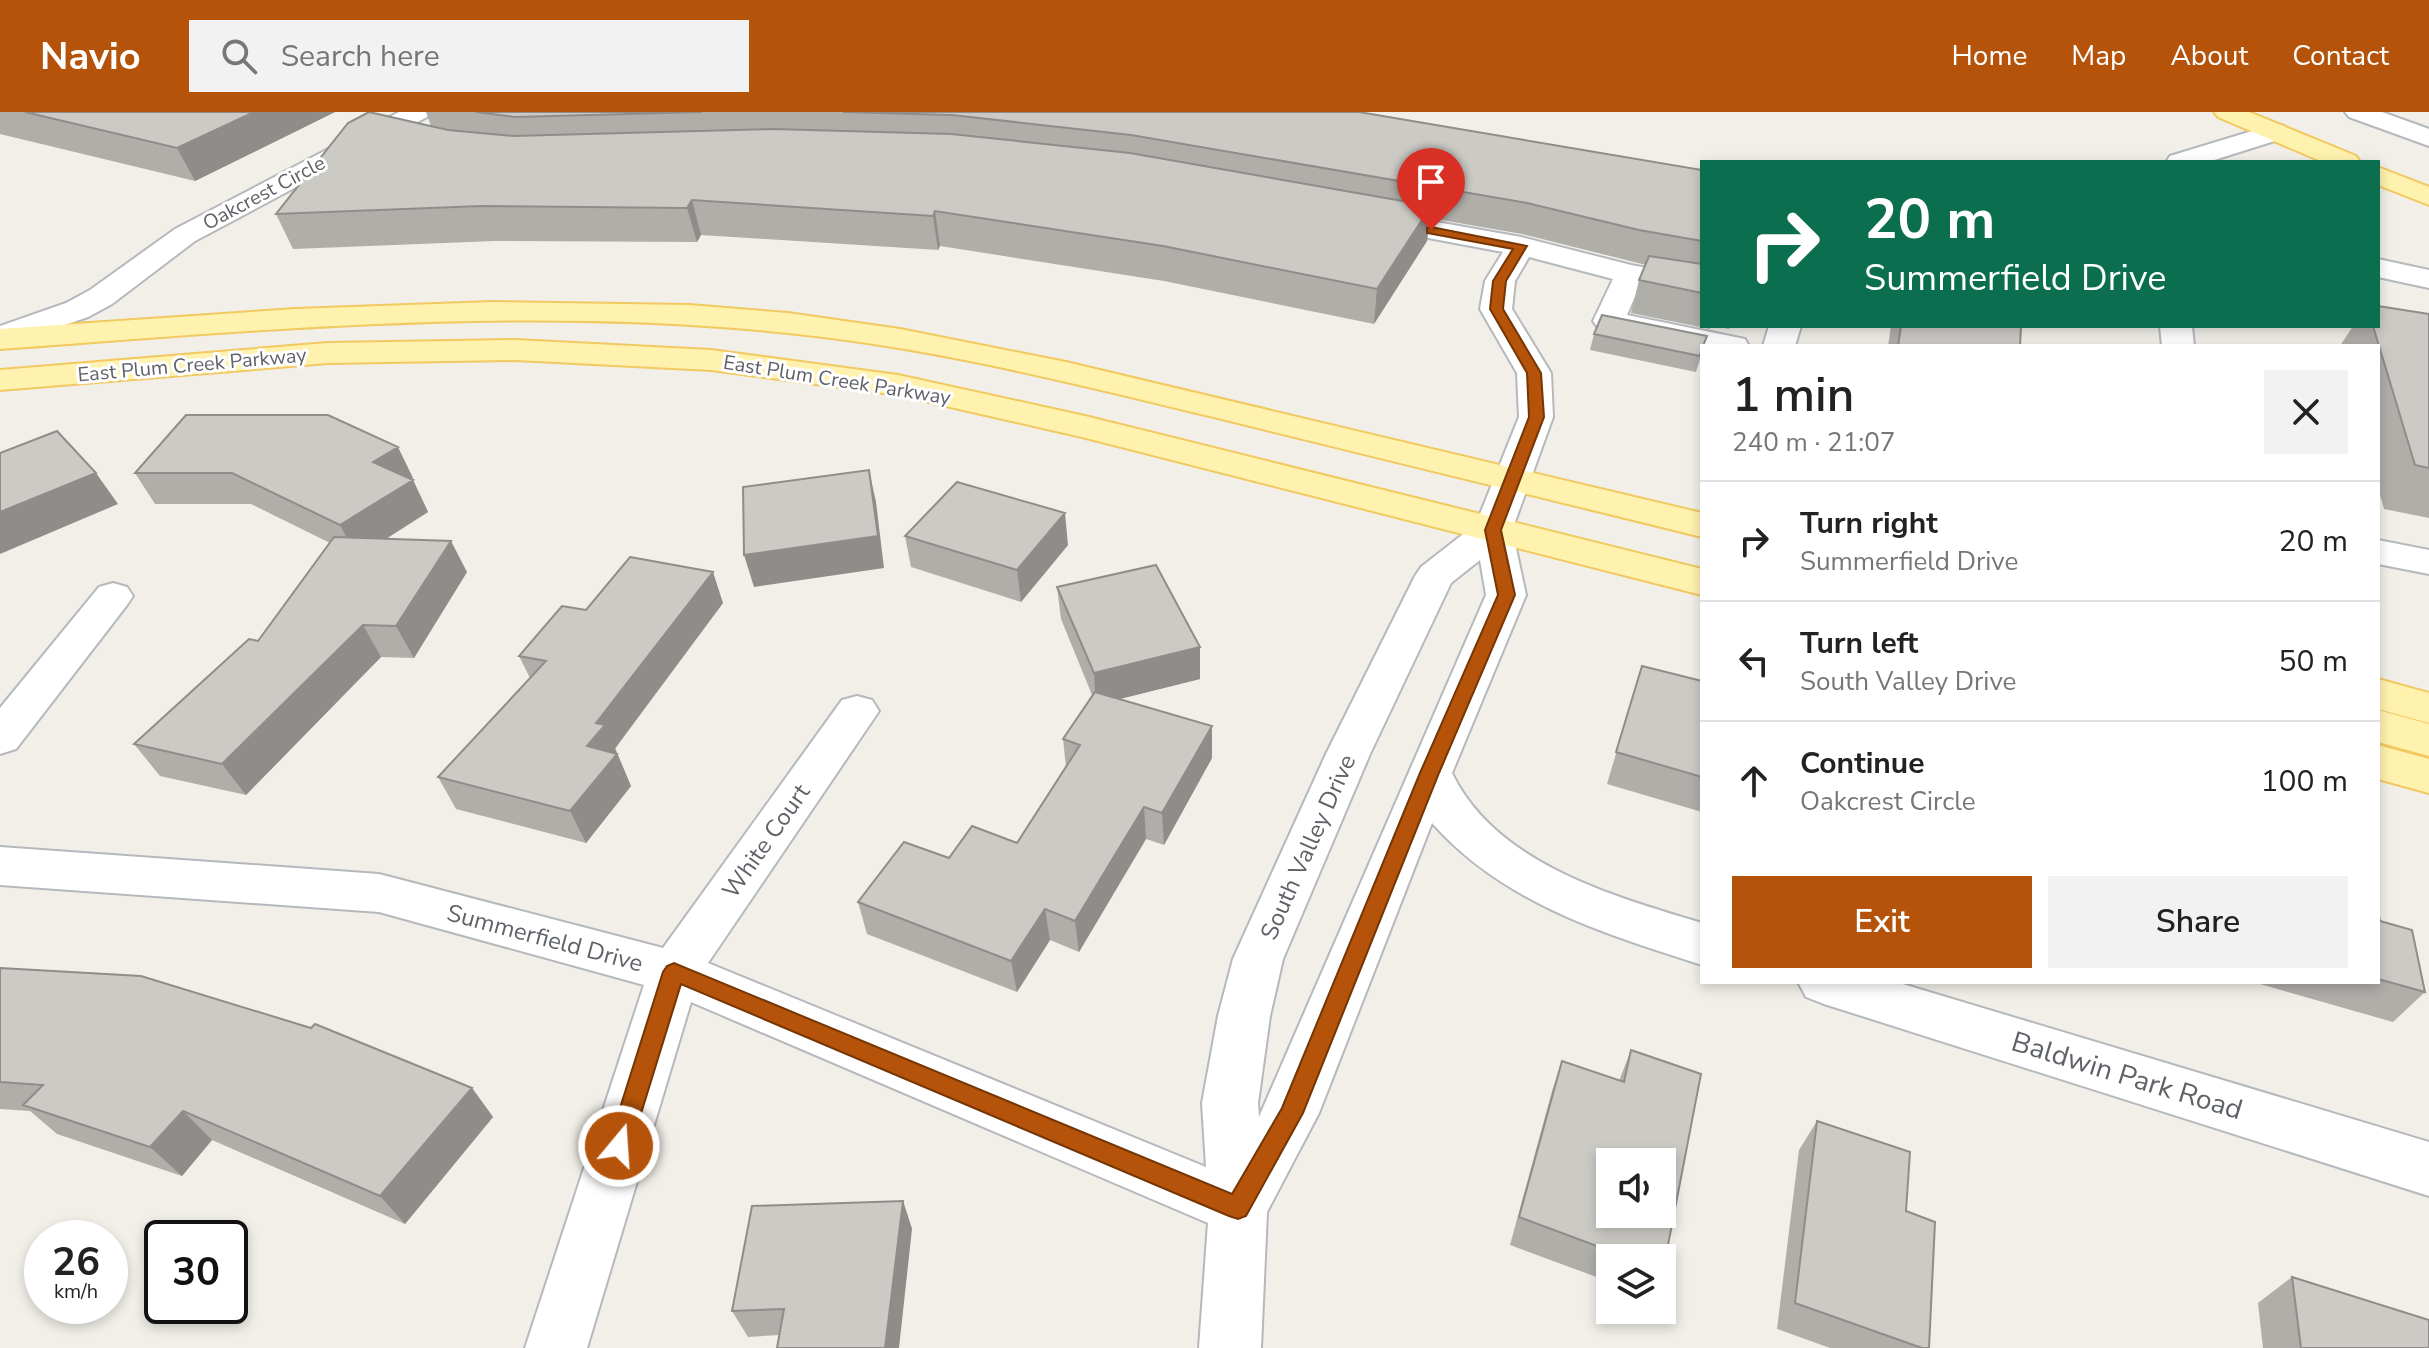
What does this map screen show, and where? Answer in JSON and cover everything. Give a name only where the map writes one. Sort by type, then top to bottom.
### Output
[{"type":"main road","points":[[2227,112],[2341,160]]},
{"type":"main road","points":[[2380,176],[2429,197]]},
{"type":"main road","name":"East Plum Creek Parkway","points":[[0,338],[435,311],[648,313],[788,323],[899,338],[1021,361],[1700,525]]},
{"type":"main road","points":[[0,368],[80,347],[113,331]]},
{"type":"main road","name":"East Plum Creek Parkway","points":[[0,380],[328,353],[516,350],[711,360],[898,385],[1085,427],[1700,582]]},
{"type":"main road","points":[[2380,695],[2429,708]]},
{"type":"main road","points":[[2380,727],[2429,740]]},
{"type":"main road","points":[[2380,763],[2429,776]]},
{"type":"street","name":"Oakcrest Circle","points":[[0,338],[77,310],[101,297],[185,235],[418,112]]},
{"type":"street","points":[[2358,112],[2429,138]]},
{"type":"street","points":[[2186,160],[2275,132]]},
{"type":"street","points":[[378,133],[420,142]]},
{"type":"street","points":[[1350,215],[1521,246],[1630,274],[1700,287]]},
{"type":"street","points":[[1493,530],[1536,417],[1534,373],[1496,309],[1500,281],[1521,246]]},
{"type":"street","points":[[113,331],[141,292],[142,268]]},
{"type":"street","points":[[2380,268],[2429,279]]},
{"type":"street","points":[[1630,274],[1609,321],[1723,344]]},
{"type":"street","name":"South Valley Drive","points":[[1230,1348],[1238,1208],[1230,1103],[1244,1016],[1258,959],[1348,754],[1435,576],[1493,530],[1506,595],[1429,773],[1291,1113],[1238,1208]]},
{"type":"street","points":[[2380,552],[2429,562]]},
{"type":"street","points":[[0,738],[113,596]]},
{"type":"street","name":"White Court","points":[[556,1348],[674,972],[857,711]]},
{"type":"street","points":[[1429,773],[1447,809],[1470,835],[1504,862],[1560,893],[1681,938]]},
{"type":"street","name":"Summerfield Drive","points":[[0,866],[379,893],[674,972],[1238,1208]]},
{"type":"street","name":"Baldwin Park Road","points":[[1830,984],[2429,1169]]},
{"type":"building","points":[[25,112],[254,112],[177,148]]},
{"type":"building","points":[[369,112],[448,130],[513,136],[773,129],[951,134],[1130,153],[1431,206],[1377,289],[1163,246],[935,211],[933,216],[692,200],[687,208],[481,206],[276,214],[348,123]]},
{"type":"building","points":[[476,112],[702,112],[515,117]]},
{"type":"building","points":[[843,112],[1359,112],[1700,170],[1700,241],[1639,230],[1527,203],[1131,135],[952,115]]},
{"type":"building","points":[[1649,256],[1700,264],[1700,293],[1639,280]]},
{"type":"building","points":[[2380,306],[2429,314],[2429,468],[2415,465],[2374,328],[2380,328]]},
{"type":"building","points":[[1602,315],[1707,336],[1704,344],[1700,344],[1700,356],[1594,334]]},
{"type":"building","points":[[1901,328],[2021,328],[2020,344],[1898,344]]},
{"type":"building","points":[[186,415],[328,415],[398,447],[373,462],[413,480],[340,525],[232,473],[135,473]]},
{"type":"building","points":[[57,431],[96,473],[0,512],[0,453]]},
{"type":"building","points":[[869,470],[878,536],[744,555],[743,487]]},
{"type":"building","points":[[957,482],[1065,513],[1017,570],[905,536]]},
{"type":"building","points":[[334,537],[451,541],[396,626],[363,625],[222,764],[134,744],[249,639],[258,641]]},
{"type":"building","points":[[630,557],[713,572],[596,723],[605,725],[587,746],[617,754],[570,811],[438,777],[546,661],[519,656],[562,606],[586,610]]},
{"type":"building","points":[[1156,565],[1200,647],[1094,673],[1057,587]]},
{"type":"building","points":[[1642,666],[1700,680],[1700,776],[1616,752]]},
{"type":"building","points":[[1095,692],[1212,726],[1162,813],[1144,807],[1075,921],[1045,909],[1011,961],[858,902],[904,842],[949,858],[972,826],[1017,843],[1080,745],[1063,739]]},
{"type":"building","points":[[2380,921],[2412,930],[2425,992],[2380,980]]},
{"type":"building","points":[[0,968],[141,976],[311,1028],[315,1024],[472,1088],[380,1196],[183,1111],[150,1147],[23,1105],[43,1085],[0,1082]]},
{"type":"building","points":[[1631,1050],[1701,1074],[1676,1204],[1676,1148],[1596,1148],[1596,1228],[1671,1228],[1668,1244],[1596,1246],[1519,1217],[1562,1061],[1624,1082]]},
{"type":"building","points":[[1817,1121],[1910,1152],[1906,1211],[1935,1222],[1929,1348],[1795,1303]]},
{"type":"building","points":[[903,1201],[885,1348],[777,1348],[784,1309],[732,1311],[752,1206]]},
{"type":"building","points":[[2292,1277],[2429,1320],[2429,1348],[2301,1348]]},
{"type":"route","points":[[619,1146],[674,972],[1238,1208],[1291,1113],[1341,997],[1429,773],[1506,595],[1493,530],[1536,417],[1534,373],[1496,309],[1500,281],[1521,246],[1431,230]]}]
